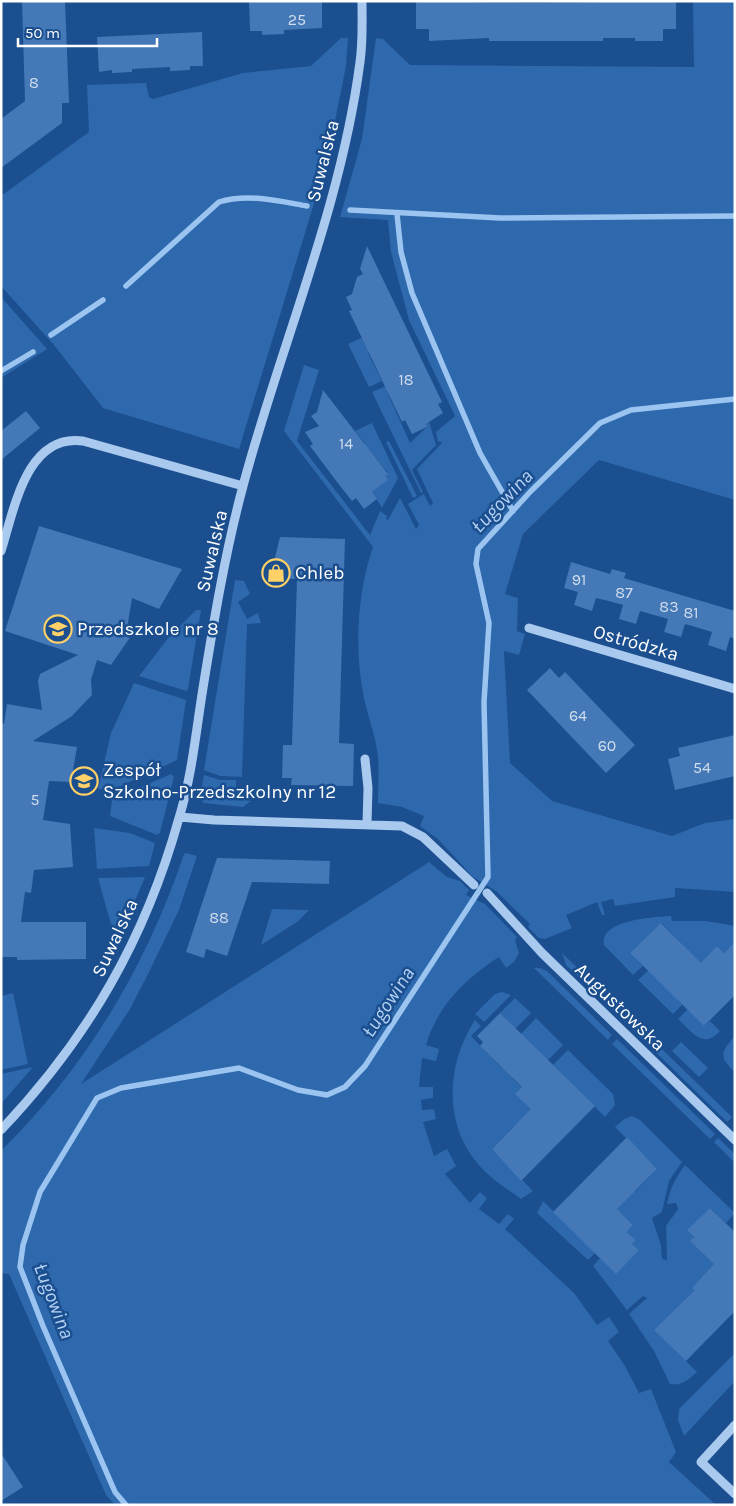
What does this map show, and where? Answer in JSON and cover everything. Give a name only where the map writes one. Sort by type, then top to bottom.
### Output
[{"type":"street","name":"Suwalska","points":[[1,1130],[62,1060],[99,1006],[139,931],[180,816],[191,767],[219,586],[243,486],[346,147],[361,58],[362,1]]},
{"type":"street","points":[[1,552],[24,483],[35,462],[46,450],[60,441],[83,441],[243,486]]},
{"type":"street","name":"Ostródzka","points":[[529,628],[735,689]]},
{"type":"street","points":[[365,759],[368,788],[367,824]]},
{"type":"street","points":[[180,816],[214,820],[402,826],[423,837],[474,885]]},
{"type":"street","name":"Augustowska","points":[[487,894],[542,953],[735,1140]]},
{"type":"street","points":[[735,1425],[701,1462],[735,1494]]},
{"type":"shaded area","points":[[693,1],[735,1],[735,500],[599,460],[523,534],[505,594],[518,598],[517,631],[525,634],[519,655],[504,651],[510,763],[552,801],[672,836],[705,823],[735,819],[735,892],[675,888],[675,897],[615,906],[613,899],[601,902],[605,915],[602,915],[597,902],[566,915],[572,928],[545,939],[539,938],[528,927],[530,924],[496,891],[473,877],[438,839],[420,826],[424,816],[402,807],[378,803],[378,757],[376,742],[364,698],[358,641],[363,583],[373,547],[284,431],[304,365],[319,370],[297,441],[370,535],[380,511],[387,516],[386,519],[388,520],[400,498],[416,529],[419,525],[408,504],[424,494],[430,506],[433,503],[417,469],[442,443],[438,442],[436,432],[455,416],[409,320],[391,252],[388,220],[340,217],[362,139],[376,38],[383,39],[410,65],[694,67]]},
{"type":"shaded area","points":[[341,38],[348,38],[346,66],[327,161],[239,449],[103,408],[54,345],[1,286],[1,196],[89,132],[87,85],[146,83],[149,97],[153,99],[243,73],[311,66]]},
{"type":"shaded area","points":[[1,297],[47,349],[1,378]]},
{"type":"shaded area","points":[[365,336],[372,351],[368,353],[382,381],[369,387],[348,344]]},
{"type":"shaded area","points":[[389,385],[392,391],[388,394],[410,443],[427,427],[426,424],[429,422],[436,445],[412,470],[423,492],[421,493],[372,392]]},
{"type":"shaded area","points":[[372,423],[398,478],[382,508],[372,492],[387,480],[385,476],[388,473],[373,455],[361,446],[365,443],[355,431]]},
{"type":"shaded area","points":[[389,441],[417,496],[413,498],[386,442]]},
{"type":"shaded area","points":[[235,580],[244,581],[250,594],[238,602],[247,619],[258,613],[261,623],[247,624],[242,777],[220,776],[204,770]]},
{"type":"shaded area","points":[[196,610],[201,610],[188,689],[186,691],[139,676],[169,637]]},
{"type":"shaded area","points":[[134,683],[186,700],[177,760],[112,790],[98,789],[111,733]]},
{"type":"shaded area","points":[[171,774],[174,777],[160,833],[157,835],[110,816],[112,800]]},
{"type":"shaded area","points":[[204,775],[220,780],[236,780],[236,789],[243,790],[243,799],[251,801],[243,807],[203,803],[200,796]]},
{"type":"shaded area","points":[[94,828],[130,833],[155,843],[149,866],[97,869]]},
{"type":"shaded area","points":[[186,853],[197,856],[179,910],[130,1009],[81,1084],[429,862],[447,877],[460,881],[469,890],[466,895],[485,904],[517,937],[515,940],[519,953],[514,962],[506,968],[499,957],[475,974],[445,1005],[431,1031],[426,1045],[439,1049],[436,1061],[422,1058],[419,1087],[433,1087],[433,1098],[421,1100],[422,1110],[434,1109],[436,1119],[423,1122],[434,1156],[447,1149],[456,1166],[445,1174],[470,1203],[480,1192],[487,1198],[479,1209],[499,1224],[508,1214],[514,1219],[505,1229],[574,1293],[597,1325],[609,1317],[619,1332],[608,1341],[625,1366],[639,1393],[651,1389],[676,1452],[669,1462],[716,1505],[115,1505],[106,1495],[9,1274],[1,1273],[1,1151],[32,1119],[60,1085],[110,1013],[132,975],[151,936]]},
{"type":"shaded area","points":[[145,877],[118,941],[110,921],[98,878]]},
{"type":"shaded area","points":[[272,909],[309,910],[297,922],[261,945]]},
{"type":"shaded area","points":[[671,916],[672,921],[706,921],[735,926],[735,947],[731,950],[729,948],[724,953],[717,946],[704,981],[675,953],[683,945],[662,923],[630,953],[643,966],[633,975],[604,945],[605,937],[610,930],[618,925],[652,917]]},
{"type":"shaded area","points":[[562,953],[630,1018],[625,1022],[566,965]]},
{"type":"shaded area","points":[[534,968],[547,971],[612,1035],[608,1040]]},
{"type":"shaded area","points":[[651,968],[682,1005],[673,1014],[638,980]]},
{"type":"shaded area","points":[[502,992],[511,995],[484,1022],[475,1014],[495,994]]},
{"type":"shaded area","points":[[13,993],[28,1064],[1,1070],[1,996]]},
{"type":"shaded area","points":[[515,998],[531,1013],[510,1034],[512,1025],[500,1013]]},
{"type":"shaded area","points":[[690,1007],[704,1026],[710,1021],[720,1031],[708,1039],[703,1039],[693,1034],[678,1019]]},
{"type":"shaded area","points":[[536,1018],[563,1045],[543,1065],[521,1034]]},
{"type":"shaded area","points":[[475,1020],[481,1026],[471,1036],[500,1066],[516,1074],[512,1078],[522,1087],[516,1094],[549,1107],[521,1135],[513,1127],[492,1149],[533,1191],[521,1199],[493,1179],[475,1160],[463,1142],[456,1122],[453,1080],[457,1059]]},
{"type":"shaded area","points":[[634,1022],[732,1117],[727,1122],[629,1026]]},
{"type":"shaded area","points":[[734,1037],[735,1072],[726,1062],[723,1055],[726,1047]]},
{"type":"shaded area","points":[[617,1039],[715,1134],[710,1139],[612,1044]]},
{"type":"shaded area","points":[[681,1042],[708,1068],[699,1077],[672,1051]]},
{"type":"shaded area","points":[[568,1050],[613,1094],[615,1105],[605,1117],[553,1065]]},
{"type":"shaded area","points":[[33,1067],[1,1104],[1,1074]]},
{"type":"shaded area","points":[[632,1116],[640,1120],[682,1162],[669,1181],[662,1212],[652,1218],[661,1245],[662,1259],[667,1260],[666,1226],[678,1209],[676,1203],[667,1204],[668,1198],[674,1183],[685,1165],[735,1213],[726,1223],[710,1208],[688,1230],[694,1237],[691,1241],[729,1271],[703,1298],[677,1308],[655,1330],[697,1372],[688,1380],[678,1384],[670,1384],[654,1351],[629,1314],[647,1298],[643,1296],[627,1310],[593,1266],[600,1258],[638,1250],[632,1244],[636,1240],[627,1232],[633,1225],[620,1212],[610,1222],[627,1183],[636,1191],[657,1169],[615,1127],[624,1119]]},
{"type":"shaded area","points":[[718,1138],[735,1154],[735,1163],[714,1142]]},
{"type":"shaded area","points":[[543,1201],[595,1253],[588,1260],[537,1213]]},
{"type":"shaded area","points":[[735,1353],[735,1381],[684,1436],[678,1420],[679,1409]]},
{"type":"building","points":[[22,1],[65,1],[69,103],[62,103],[62,123],[1,168],[1,119],[25,101]]},
{"type":"building","points":[[249,1],[322,1],[322,28],[284,30],[284,34],[262,35],[262,31],[250,31]]},
{"type":"building","points":[[418,1],[530,3],[673,1],[676,3],[676,29],[663,29],[663,41],[635,41],[635,38],[603,38],[603,41],[489,41],[489,38],[429,41],[429,29],[416,29],[416,3]]},
{"type":"building","points":[[202,32],[203,66],[190,66],[190,70],[170,71],[170,67],[132,69],[132,72],[112,73],[112,70],[99,72],[97,37]]},
{"type":"building","points":[[367,246],[442,402],[438,404],[443,413],[426,424],[427,427],[412,434],[405,420],[402,422],[349,311],[352,310],[346,297],[352,294],[357,277],[363,274],[360,269]]},
{"type":"building","points":[[323,390],[388,474],[385,476],[388,480],[372,492],[377,499],[364,509],[356,498],[352,501],[337,482],[310,446],[313,444],[305,432],[319,426],[311,416],[317,412]]},
{"type":"building","points":[[26,411],[40,428],[1,460],[1,431]]},
{"type":"building","points":[[39,526],[182,569],[159,609],[132,598],[126,635],[131,636],[111,665],[97,660],[91,680],[92,695],[72,716],[33,741],[77,747],[71,782],[49,781],[43,820],[70,824],[73,867],[34,870],[31,893],[25,892],[21,922],[86,922],[86,959],[17,960],[17,957],[1,957],[1,723],[4,724],[7,704],[42,710],[38,681],[40,674],[78,655],[5,631]]},
{"type":"building","points":[[280,537],[345,539],[339,743],[354,744],[353,786],[291,785],[292,778],[282,778],[283,745],[292,745],[297,579],[270,578]]},
{"type":"building","points":[[571,562],[610,574],[612,569],[626,573],[624,578],[735,611],[735,639],[730,637],[726,651],[708,645],[712,632],[699,628],[685,624],[681,637],[664,632],[668,619],[640,611],[636,624],[619,619],[623,605],[596,598],[592,611],[574,605],[578,592],[564,588]]},
{"type":"building","points":[[550,668],[559,678],[565,672],[635,745],[606,773],[527,690]]},
{"type":"building","points":[[735,735],[735,776],[675,790],[668,759],[680,756],[678,748]]},
{"type":"building","points":[[217,858],[330,861],[329,884],[252,882],[227,956],[206,949],[204,958],[186,952]]},
{"type":"building","points":[[661,923],[701,963],[717,946],[724,953],[735,942],[735,995],[704,1026],[630,953]]},
{"type":"building","points":[[500,1013],[595,1106],[521,1181],[492,1149],[531,1109],[515,1094],[522,1087],[480,1046],[483,1042],[477,1036]]},
{"type":"building","points":[[627,1137],[657,1169],[617,1209],[633,1225],[627,1232],[636,1240],[632,1244],[639,1250],[616,1274],[553,1212]]},
{"type":"building","points":[[710,1208],[735,1232],[735,1311],[686,1361],[654,1330],[695,1290],[692,1288],[714,1264],[690,1241],[694,1237],[687,1230]]},
{"type":"building","points":[[1,1453],[23,1487],[1,1501]]},
{"type":"waterway","points":[[126,286],[219,202],[230,199],[252,198],[307,206]]},
{"type":"waterway","points":[[350,210],[500,218],[735,216]]},
{"type":"waterway","points":[[397,214],[401,252],[412,293],[480,453],[513,511]]},
{"type":"waterway","points":[[51,335],[103,300]]},
{"type":"waterway","points":[[1,371],[33,352]]},
{"type":"waterway","name":"Ługowina","points":[[126,1505],[115,1492],[43,1326],[20,1267],[23,1245],[40,1192],[97,1098],[121,1088],[239,1068],[298,1090],[327,1095],[345,1087],[365,1066],[488,877],[484,702],[489,623],[476,564],[478,549],[530,492],[600,423],[631,410],[735,399]]},
{"type":"place","name":"Chleb","points":[[276,573]]},
{"type":"place","name":"Przedszkole nr 8","points":[[58,629]]},
{"type":"place","name":"Zespół Szkolno-Przedszkolny nr 12","points":[[84,781]]}]
